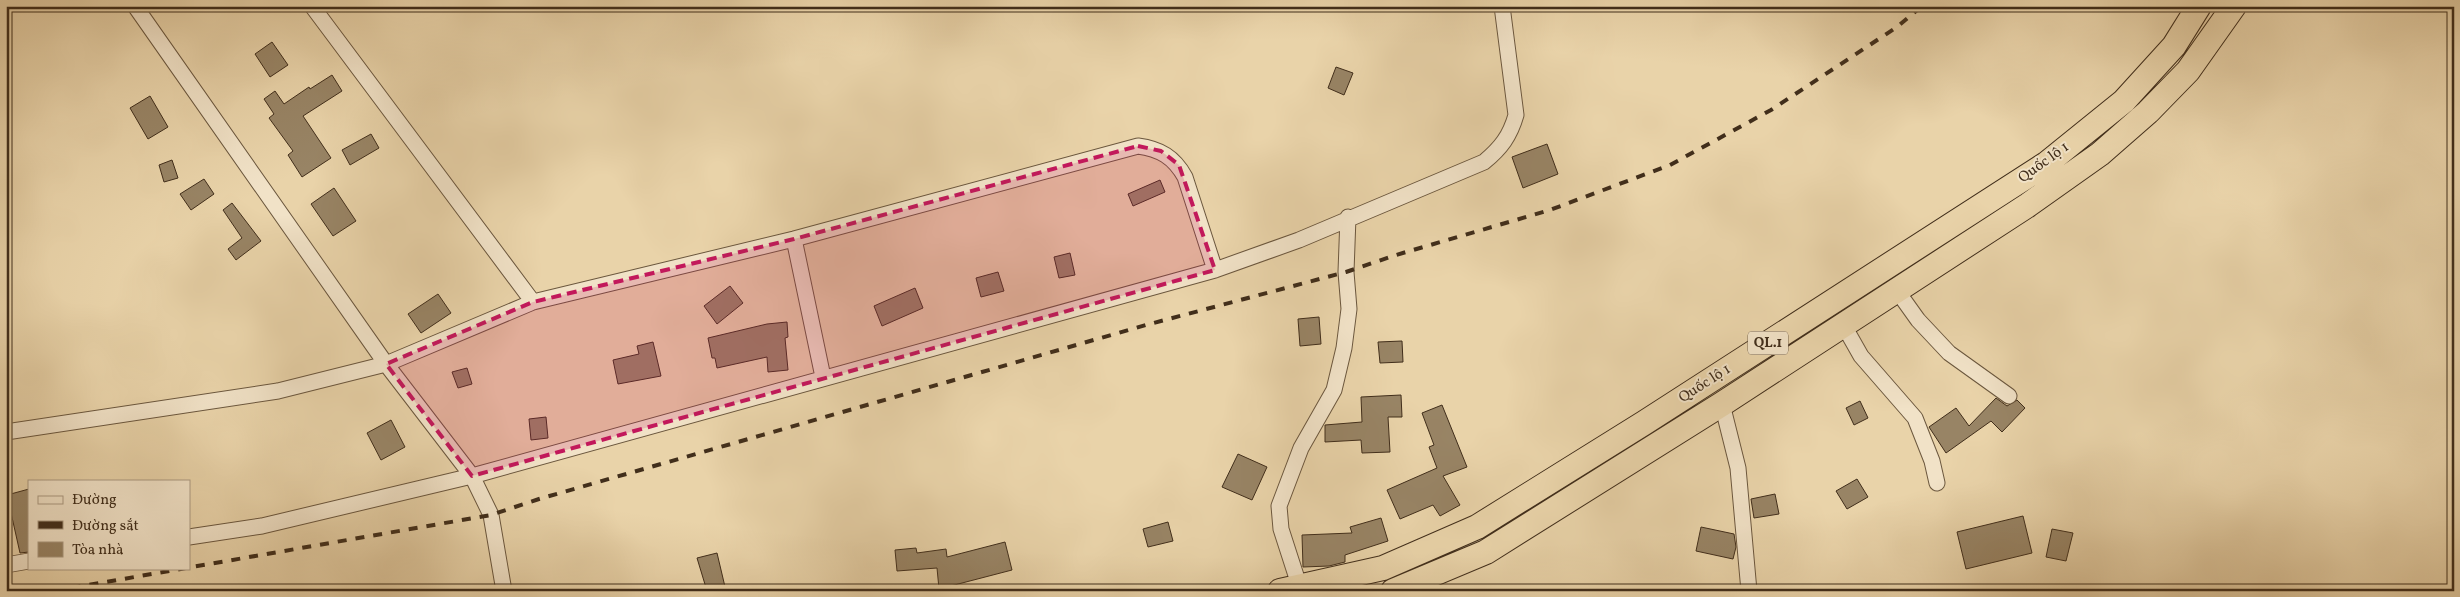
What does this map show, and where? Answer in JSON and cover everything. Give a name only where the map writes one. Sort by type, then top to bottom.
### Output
[{"type":"highway","name":"Quốc lộ 1","points":[[1294,590],[1383,568],[1477,527],[1644,423],[2029,174],[2124,100],[2174,46],[2200,6]]},
{"type":"highway","name":"Quốc lộ 1","points":[[1393,591],[1486,552],[1898,292],[2100,154],[2148,112],[2188,71],[2234,6]]},
{"type":"street","points":[[135,6],[386,364],[472,476],[491,515],[504,591]]},
{"type":"street","points":[[312,6],[533,302]]},
{"type":"street","points":[[190,537],[262,526],[472,476],[823,377],[1216,270],[1283,246],[1348,217],[1484,162],[1500,148],[1511,131],[1516,115],[1502,6]]},
{"type":"street","points":[[6,432],[278,391],[386,364],[533,302],[794,239],[1138,146],[1161,151],[1179,165],[1185,177],[1216,270]]},
{"type":"street","points":[[1294,590],[1281,529],[1279,506],[1301,448],[1334,390],[1344,348],[1349,309],[1346,272],[1348,217]]},
{"type":"street","points":[[794,239],[823,377]]},
{"type":"street","points":[[1898,292],[1918,320],[1949,353],[2009,396]]},
{"type":"street","points":[[1844,326],[1860,356],[1915,418],[1932,461],[1937,483]]},
{"type":"street","points":[[1722,404],[1738,468],[1750,591]]},
{"type":"street","points":[[6,564],[28,561]]},
{"type":"highlighted area","points":[[1138,146],[1161,151],[1179,165],[1215,270],[472,476],[386,364],[533,302],[794,239]]},
{"type":"building","points":[[272,42],[288,65],[270,77],[255,54]]},
{"type":"building","points":[[1336,67],[1353,73],[1344,95],[1328,88]]},
{"type":"building","points":[[332,75],[342,91],[303,116],[331,158],[302,177],[288,155],[293,151],[269,118],[274,114],[264,99],[275,91],[284,104],[309,87],[310,89]]},
{"type":"building","points":[[150,96],[168,127],[148,139],[130,108]]},
{"type":"building","points":[[371,134],[379,148],[350,165],[342,150]]},
{"type":"building","points":[[1547,144],[1558,174],[1523,188],[1512,157]]},
{"type":"building","points":[[172,160],[178,178],[164,182],[159,165]]},
{"type":"building","points":[[204,179],[214,194],[191,210],[180,194]]},
{"type":"building","points":[[1160,180],[1165,192],[1133,206],[1128,194]]},
{"type":"building","points":[[334,188],[356,221],[333,236],[311,204]]},
{"type":"building","points":[[232,203],[261,241],[236,260],[228,249],[242,238],[223,210]]},
{"type":"building","points":[[1070,253],[1075,275],[1059,278],[1054,257]]},
{"type":"building","points":[[998,272],[1004,291],[981,297],[976,278]]},
{"type":"building","points":[[730,286],[743,303],[717,324],[704,306]]},
{"type":"building","points":[[915,288],[923,308],[882,326],[874,306]]},
{"type":"building","points":[[438,294],[451,313],[421,333],[408,314]]},
{"type":"building","points":[[1319,317],[1321,344],[1300,346],[1298,319]]},
{"type":"building","points":[[787,322],[788,337],[785,338],[788,370],[768,372],[767,357],[717,368],[715,358],[712,358],[708,338],[767,324]]},
{"type":"building","points":[[1402,341],[1403,362],[1380,363],[1378,342]]},
{"type":"building","points":[[653,342],[661,376],[618,384],[613,360],[639,354],[637,346]]},
{"type":"building","points":[[467,368],[472,384],[458,388],[452,372]]},
{"type":"building","points":[[1401,395],[1402,417],[1388,417],[1390,452],[1362,453],[1361,440],[1325,442],[1325,425],[1362,422],[1361,397]]},
{"type":"building","points":[[1996,398],[2007,406],[2017,400],[2025,408],[2002,432],[1991,421],[1946,453],[1929,427],[1956,408],[1969,426]]},
{"type":"building","points":[[1860,401],[1868,418],[1854,425],[1846,408]]},
{"type":"building","points":[[1442,405],[1467,467],[1443,476],[1460,505],[1440,516],[1433,505],[1400,519],[1387,490],[1437,468],[1429,447],[1434,445],[1422,413]]},
{"type":"building","points":[[546,417],[548,438],[531,440],[529,419]]},
{"type":"building","points":[[391,420],[405,447],[381,460],[367,433]]},
{"type":"building","points":[[1238,454],[1267,467],[1252,500],[1222,487]]},
{"type":"building","points":[[1857,479],[1868,497],[1847,509],[1836,491]]},
{"type":"building","points":[[28,489],[28,552],[20,553],[7,495]]},
{"type":"building","points":[[1775,494],[1779,514],[1754,518],[1751,499]]},
{"type":"building","points":[[2023,516],[2032,553],[1966,569],[1957,532]]},
{"type":"building","points":[[1381,518],[1388,541],[1345,555],[1345,562],[1329,566],[1303,567],[1302,535],[1352,533],[1350,527]]},
{"type":"building","points":[[1168,522],[1173,541],[1148,547],[1143,529]]},
{"type":"building","points":[[1701,527],[1734,534],[1736,547],[1733,559],[1696,551]]},
{"type":"building","points":[[2052,529],[2073,533],[2066,561],[2046,557]]},
{"type":"building","points":[[1005,542],[1012,570],[939,589],[937,568],[897,571],[895,550],[916,548],[917,553],[946,549],[947,557]]},
{"type":"building","points":[[717,553],[726,591],[707,591],[697,558]]},
{"type":"railway","points":[[190,567],[491,515],[539,499],[1146,325],[1346,272],[1396,255],[1550,210],[1670,165],[1771,110],[1897,27],[1922,6]]},
{"type":"railway","points":[[54,591],[175,570]]}]
